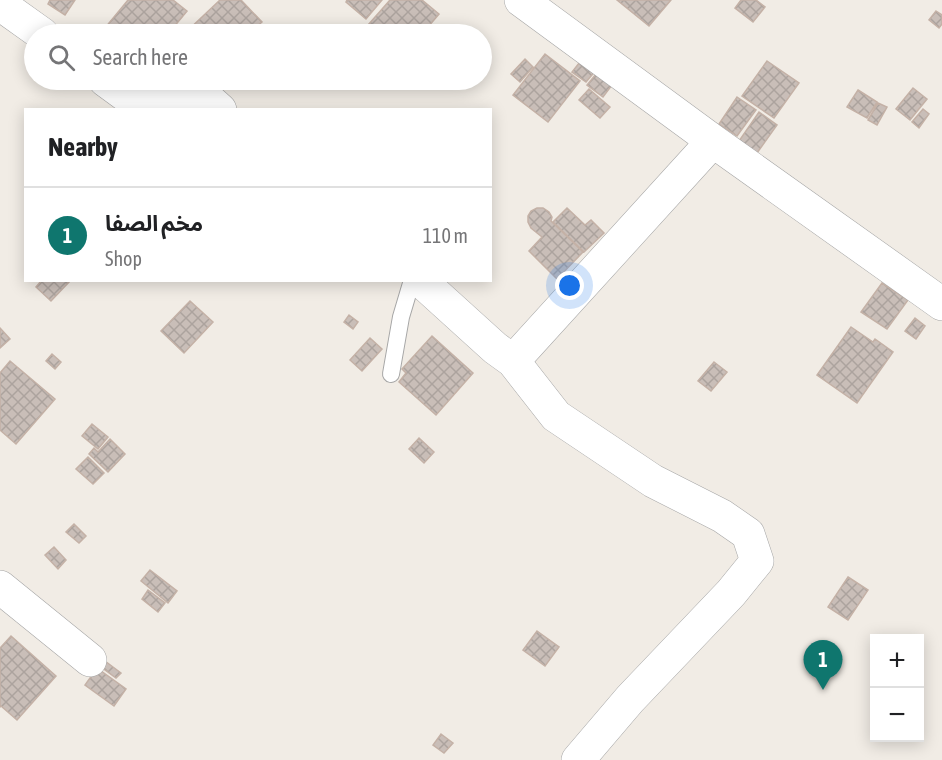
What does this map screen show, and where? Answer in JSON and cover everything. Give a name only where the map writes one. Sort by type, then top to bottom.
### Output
[{"type":"street","points":[[521,0],[713,141],[942,304]]},
{"type":"street","points":[[0,4],[28,24]]},
{"type":"street","points":[[119,90],[135,102],[200,92],[218,108]]},
{"type":"street","points":[[513,361],[713,141]]},
{"type":"street","points":[[422,282],[495,348],[513,361],[556,416],[653,481],[722,516],[748,534],[757,561],[731,593],[630,699],[578,760]]},
{"type":"street","points":[[0,587],[90,660]]},
{"type":"lane","points":[[391,374],[401,317],[411,282]]},
{"type":"building","points":[[50,0],[75,0],[65,15],[48,4]]},
{"type":"building","points":[[128,0],[173,0],[187,11],[176,24],[108,24]]},
{"type":"building","points":[[220,0],[241,0],[262,22],[260,24],[195,24]]},
{"type":"building","points":[[347,0],[382,0],[366,19],[346,2]]},
{"type":"building","points":[[390,0],[422,0],[439,14],[430,24],[369,24]]},
{"type":"building","points":[[617,0],[671,0],[649,26]]},
{"type":"building","points":[[741,0],[756,0],[765,7],[753,22],[735,8]]},
{"type":"building","points":[[936,11],[942,15],[942,24],[939,28],[929,20]]},
{"type":"building","points":[[545,54],[580,81],[548,122],[513,95]]},
{"type":"building","points":[[583,58],[597,69],[586,82],[572,72]]},
{"type":"building","points":[[525,59],[533,67],[520,82],[511,74]]},
{"type":"building","points":[[767,61],[799,83],[774,118],[742,96]]},
{"type":"building","points":[[596,74],[612,85],[603,97],[587,85]]},
{"type":"building","points":[[913,88],[927,99],[910,120],[896,109]]},
{"type":"building","points":[[589,89],[610,107],[600,118],[579,100]]},
{"type":"building","points":[[858,90],[877,102],[867,118],[847,107]]},
{"type":"building","points":[[737,97],[756,110],[737,136],[719,124]]},
{"type":"building","points":[[878,103],[887,107],[877,125],[868,120]]},
{"type":"building","points":[[923,109],[929,114],[919,128],[912,122]]},
{"type":"building","points":[[759,112],[777,125],[757,153],[739,141]]},
{"type":"building","points":[[543,208],[549,212],[552,217],[551,221],[583,252],[557,279],[529,251],[542,237],[531,228],[528,222],[531,211]]},
{"type":"building","points":[[567,208],[585,225],[591,220],[604,233],[584,252],[553,222]]},
{"type":"building","points":[[40,282],[69,282],[51,301],[36,287]]},
{"type":"building","points":[[882,283],[908,300],[887,329],[861,312]]},
{"type":"building","points":[[190,301],[213,322],[184,353],[161,331]]},
{"type":"building","points":[[349,315],[358,322],[353,329],[344,322]]},
{"type":"building","points":[[915,318],[925,326],[916,339],[905,331]]},
{"type":"building","points":[[851,327],[873,342],[875,339],[893,352],[857,403],[817,375]]},
{"type":"building","points":[[0,328],[10,339],[0,348]]},
{"type":"building","points":[[432,336],[473,373],[436,415],[399,382],[406,373],[402,369]]},
{"type":"building","points":[[370,338],[382,349],[362,371],[350,360]]},
{"type":"building","points":[[52,354],[61,362],[55,369],[46,361]]},
{"type":"building","points":[[10,361],[55,399],[16,444],[0,430],[0,373]]},
{"type":"building","points":[[714,362],[727,372],[711,391],[698,381]]},
{"type":"building","points":[[92,424],[108,437],[98,449],[82,436]]},
{"type":"building","points":[[419,438],[434,452],[424,463],[409,449]]},
{"type":"building","points":[[110,439],[125,454],[108,472],[89,454],[94,448],[98,452]]},
{"type":"building","points":[[88,457],[104,473],[93,484],[76,469]]},
{"type":"building","points":[[74,524],[86,536],[79,543],[66,532]]},
{"type":"building","points":[[54,547],[66,560],[58,569],[45,555]]},
{"type":"building","points":[[150,570],[177,591],[168,603],[141,581]]},
{"type":"building","points":[[848,577],[868,590],[848,620],[828,607]]},
{"type":"building","points":[[148,590],[165,603],[158,612],[142,599]]},
{"type":"building","points":[[537,631],[559,647],[545,666],[523,650]]},
{"type":"building","points":[[11,636],[56,676],[17,720],[0,707],[0,648]]},
{"type":"building","points":[[101,658],[121,673],[116,678],[97,664]]},
{"type":"building","points":[[97,668],[126,689],[114,706],[85,685]]},
{"type":"building","points":[[441,734],[453,743],[444,753],[433,745]]},
{"type":"place","name":"مخم الصفا","points":[[823,690]]}]
